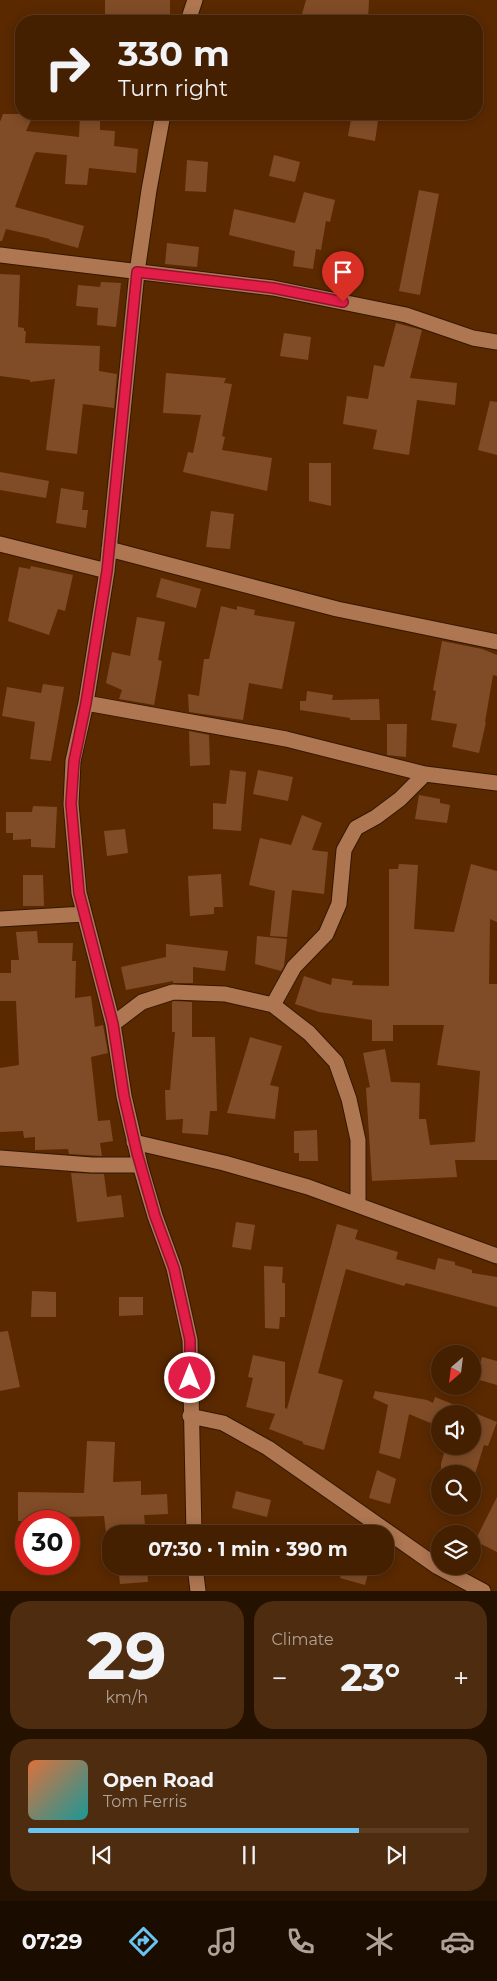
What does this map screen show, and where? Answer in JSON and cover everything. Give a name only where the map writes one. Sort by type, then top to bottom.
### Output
[{"type":"street","points":[[190,15],[195,0]]},
{"type":"street","points":[[163,120],[149,190],[137,272],[107,571],[86,703],[74,761],[71,804],[77,874],[84,914],[113,1024],[124,1096],[134,1142],[155,1216],[174,1268],[190,1340],[190,1416],[194,1525]]},
{"type":"street","points":[[0,255],[273,288],[406,315],[473,338],[497,342]]},
{"type":"street","points":[[0,544],[107,571]]},
{"type":"street","points":[[109,549],[337,609],[497,642]]},
{"type":"street","points":[[86,703],[286,739],[425,774],[497,784]]},
{"type":"street","points":[[273,1005],[294,967],[326,934],[339,904],[344,850],[356,828],[376,817],[400,799],[425,774]]},
{"type":"street","points":[[0,919],[84,914]]},
{"type":"street","points":[[113,1024],[142,1002],[173,992],[224,994],[273,1005],[309,1033],[336,1062],[349,1099],[358,1140],[358,1205]]},
{"type":"street","points":[[134,1142],[224,1163],[290,1182],[497,1256]]},
{"type":"street","points":[[0,1158],[92,1166],[140,1165]]},
{"type":"street","points":[[190,1416],[223,1423],[268,1448],[438,1567],[483,1591]]},
{"type":"street","points":[[196,1575],[198,1591]]},
{"type":"building","points":[[105,0],[170,0],[170,15],[105,15]]},
{"type":"building","points":[[306,0],[369,0],[368,15],[302,15]]},
{"type":"building","points":[[3,114],[15,114],[15,120],[31,120],[26,131],[79,137],[80,120],[100,120],[100,130],[115,131],[114,146],[138,149],[136,173],[89,168],[87,185],[65,184],[67,155],[36,152],[34,155],[15,207],[84,226],[78,248],[50,239],[6,229],[2,241],[0,241],[0,122]]},
{"type":"building","points":[[351,120],[378,120],[375,141],[348,136]]},
{"type":"building","points":[[274,155],[300,162],[295,182],[269,176]]},
{"type":"building","points":[[187,160],[208,162],[206,192],[185,191]]},
{"type":"building","points":[[419,190],[439,194],[420,295],[399,291]]},
{"type":"building","points":[[304,192],[335,200],[330,222],[326,221],[321,250],[316,249],[313,269],[293,266],[295,251],[229,235],[234,209],[295,223]]},
{"type":"building","points":[[167,243],[199,247],[197,267],[165,264]]},
{"type":"building","points":[[0,274],[20,275],[18,327],[24,328],[24,331],[26,331],[25,343],[100,346],[99,371],[117,374],[114,408],[83,404],[77,454],[46,450],[55,379],[30,382],[30,380],[0,376]]},
{"type":"building","points":[[101,282],[121,283],[116,327],[97,325],[98,308],[76,306],[78,285],[100,287]]},
{"type":"building","points":[[396,323],[422,330],[410,378],[457,383],[455,405],[417,400],[409,455],[373,449],[377,430],[343,424],[347,396],[368,399],[374,365],[384,367]]},
{"type":"building","points":[[284,333],[311,337],[308,360],[280,356]]},
{"type":"building","points":[[166,373],[226,378],[224,383],[232,384],[222,436],[225,437],[222,450],[272,458],[267,491],[183,472],[188,452],[193,453],[201,415],[163,413]]},
{"type":"building","points":[[490,401],[497,402],[497,455],[478,450]]},
{"type":"building","points":[[309,463],[331,463],[331,506],[309,501]]},
{"type":"building","points":[[0,472],[49,481],[46,498],[0,490]]},
{"type":"building","points":[[61,488],[84,492],[82,510],[88,510],[86,528],[56,523]]},
{"type":"building","points":[[211,511],[234,514],[230,549],[206,547]]},
{"type":"building","points":[[31,566],[73,575],[65,611],[58,609],[49,635],[8,621],[19,567],[30,569]]},
{"type":"building","points":[[161,578],[201,589],[196,608],[156,597]]},
{"type":"building","points":[[221,606],[237,610],[237,606],[255,610],[254,615],[295,622],[282,689],[249,683],[243,720],[189,712],[188,694],[199,696],[204,659],[209,659]]},
{"type":"building","points":[[137,617],[165,622],[158,660],[162,661],[154,705],[119,699],[122,690],[106,683],[112,652],[130,656]]},
{"type":"building","points":[[442,641],[482,649],[497,655],[497,676],[493,675],[479,753],[452,747],[457,724],[431,720],[436,691],[433,690]]},
{"type":"building","points":[[43,684],[64,687],[51,761],[30,759],[35,722],[2,716],[7,687],[41,693]]},
{"type":"building","points":[[307,691],[333,695],[332,700],[379,699],[380,720],[350,720],[350,718],[300,710],[300,701],[306,701]]},
{"type":"building","points":[[387,724],[407,724],[406,757],[387,755]]},
{"type":"building","points":[[189,731],[209,735],[210,765],[190,766]]},
{"type":"building","points":[[230,770],[246,772],[241,831],[213,829],[213,803],[226,804]]},
{"type":"building","points":[[258,770],[293,777],[288,801],[253,794]]},
{"type":"building","points":[[419,795],[440,799],[440,803],[450,805],[447,823],[415,819]]},
{"type":"building","points":[[33,806],[57,807],[55,848],[31,847],[31,839],[13,840],[13,833],[6,833],[6,812],[32,812]]},
{"type":"building","points":[[302,815],[322,823],[312,850],[328,852],[324,894],[292,890],[287,937],[270,936],[275,891],[249,885],[260,838],[291,845]]},
{"type":"building","points":[[125,829],[128,853],[107,856],[104,831]]},
{"type":"building","points":[[399,864],[418,865],[414,929],[454,932],[471,864],[497,871],[497,922],[490,919],[489,984],[497,984],[497,1160],[455,1160],[457,1177],[372,1181],[366,1088],[370,1087],[363,1053],[385,1049],[391,1082],[420,1083],[419,1119],[426,1119],[430,1145],[475,1142],[480,1071],[437,1065],[444,1025],[393,1025],[393,1041],[372,1041],[372,1020],[319,1012],[295,1004],[304,976],[331,985],[332,978],[353,981],[352,985],[389,986],[389,869],[398,869]]},
{"type":"building","points":[[221,874],[223,907],[214,907],[214,914],[190,916],[188,876]]},
{"type":"building","points":[[23,875],[43,875],[44,906],[23,906]]},
{"type":"building","points":[[37,931],[38,943],[73,943],[72,961],[76,961],[75,998],[91,996],[95,1027],[103,1025],[108,1053],[91,1057],[98,1121],[110,1120],[113,1141],[100,1143],[102,1156],[69,1154],[68,1149],[35,1150],[35,1137],[24,1138],[23,1131],[0,1132],[0,1068],[19,1065],[16,1001],[0,1001],[0,973],[11,973],[11,960],[19,960],[16,932]]},
{"type":"building","points":[[257,936],[287,939],[284,966],[281,971],[255,964]]},
{"type":"building","points":[[166,944],[228,951],[225,971],[193,967],[193,983],[173,983],[173,981],[126,990],[121,967],[166,957]]},
{"type":"building","points":[[172,1002],[192,1002],[192,1037],[215,1037],[217,1111],[210,1111],[208,1135],[182,1133],[183,1119],[166,1120],[165,1090],[170,1090],[175,1032],[172,1032]]},
{"type":"building","points":[[250,1037],[282,1046],[270,1085],[279,1087],[275,1119],[227,1113]]},
{"type":"building","points":[[317,1130],[318,1161],[299,1161],[299,1153],[294,1153],[294,1131]]},
{"type":"building","points":[[71,1173],[104,1174],[107,1197],[121,1195],[124,1217],[77,1222]]},
{"type":"building","points":[[236,1222],[255,1225],[251,1250],[232,1247]]},
{"type":"building","points":[[337,1224],[358,1230],[355,1239],[398,1252],[396,1259],[435,1270],[438,1258],[455,1262],[455,1265],[472,1270],[472,1273],[497,1277],[497,1307],[406,1283],[404,1286],[346,1269],[318,1373],[343,1380],[324,1450],[303,1444],[303,1442],[269,1429],[275,1414],[246,1407],[253,1378],[248,1377],[253,1355],[285,1362],[285,1408],[287,1409]]},
{"type":"building","points":[[264,1266],[283,1267],[282,1283],[285,1283],[285,1317],[280,1317],[279,1329],[265,1328]]},
{"type":"building","points":[[32,1291],[56,1292],[56,1317],[31,1317]]},
{"type":"building","points":[[119,1297],[143,1297],[143,1315],[119,1316]]},
{"type":"building","points":[[8,1331],[20,1387],[0,1391],[0,1332]]},
{"type":"building","points":[[482,1357],[497,1361],[497,1385],[481,1380]]},
{"type":"building","points":[[375,1391],[427,1400],[433,1403],[435,1397],[455,1405],[431,1405],[431,1423],[409,1414],[400,1459],[379,1453],[388,1405],[373,1398]]},
{"type":"building","points":[[481,1416],[497,1422],[488,1446],[484,1445],[481,1455]]},
{"type":"building","points":[[87,1441],[115,1442],[113,1482],[141,1481],[141,1495],[167,1494],[168,1514],[144,1515],[145,1525],[105,1525],[104,1516],[80,1517],[80,1510],[18,1510],[18,1492],[84,1493]]},
{"type":"building","points":[[444,1455],[481,1455],[478,1465],[441,1464]]},
{"type":"building","points":[[377,1470],[396,1479],[390,1504],[369,1498]]},
{"type":"building","points":[[236,1491],[271,1500],[267,1517],[232,1508]]},
{"type":"building","points":[[497,1497],[497,1552],[481,1544],[481,1529]]},
{"type":"building","points":[[119,1575],[148,1575],[148,1582],[120,1584]]},
{"type":"building","points":[[341,1575],[368,1575],[365,1585],[340,1578]]},
{"type":"route","points":[[190,1378],[190,1340],[174,1268],[155,1216],[137,1153],[124,1096],[113,1024],[79,893],[71,804],[74,761],[86,703],[107,571],[137,272],[273,288],[343,302]]}]
